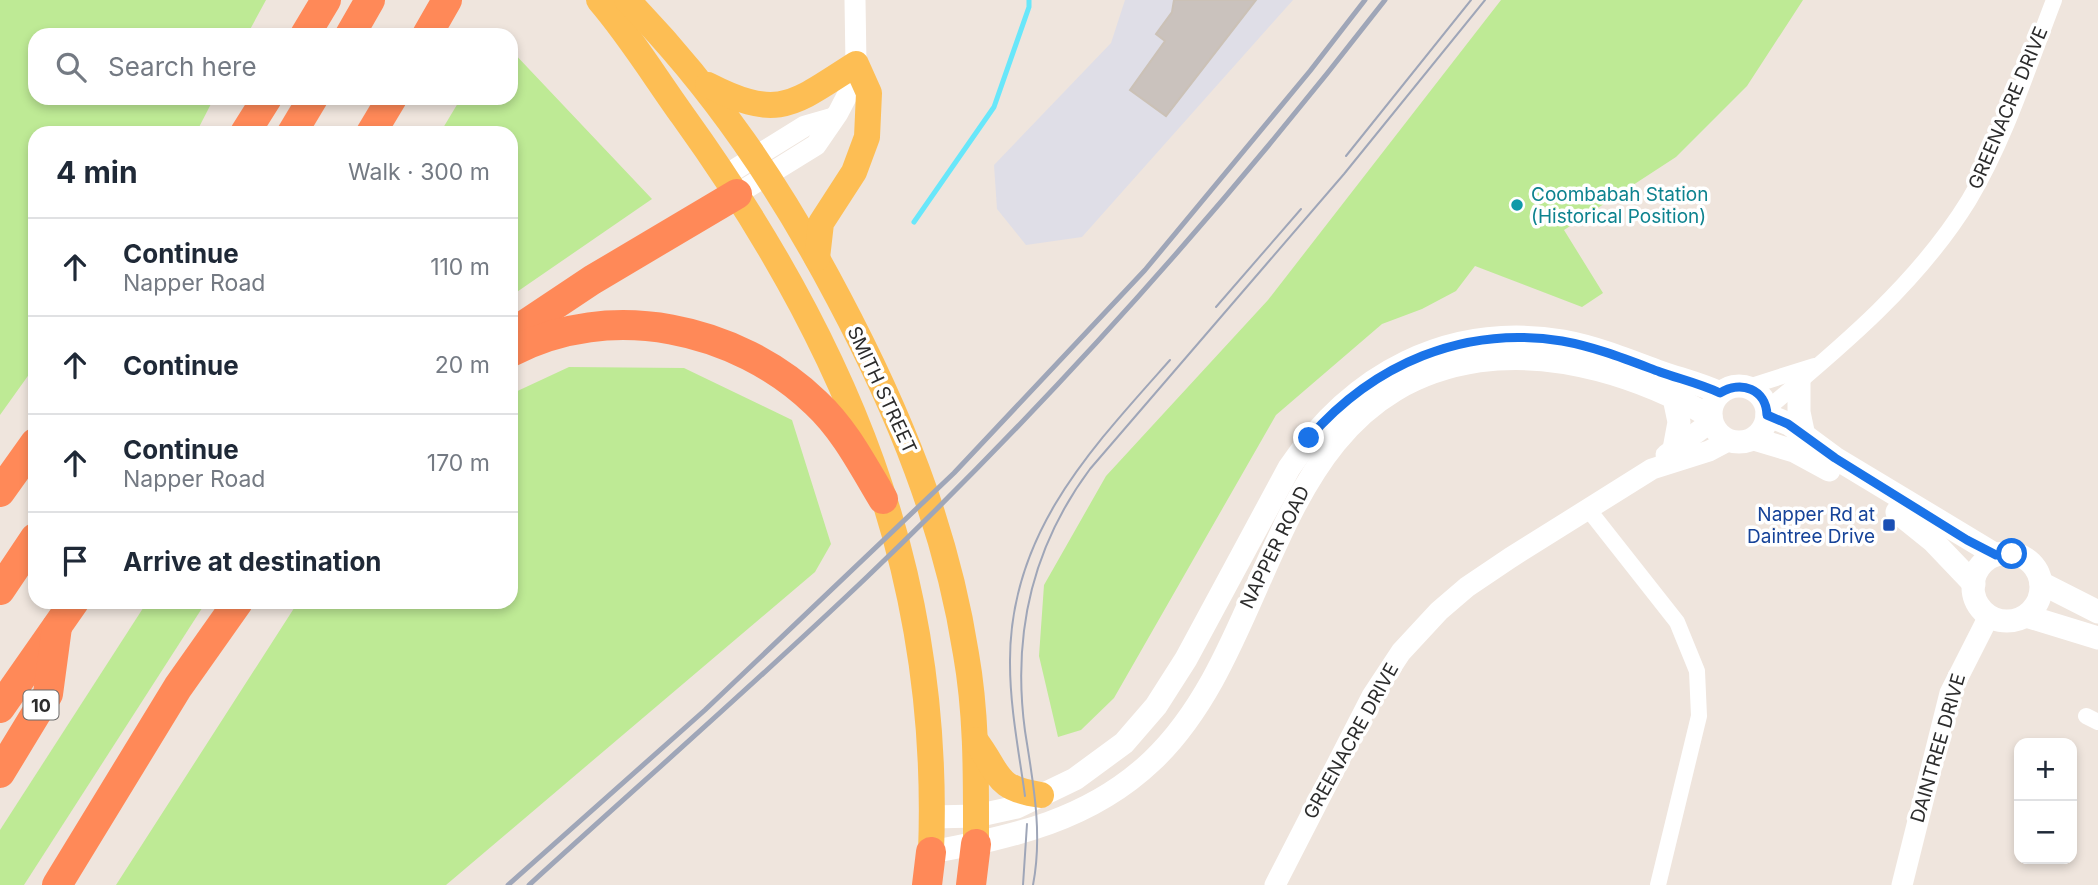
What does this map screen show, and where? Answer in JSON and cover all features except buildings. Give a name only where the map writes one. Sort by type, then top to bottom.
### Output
[{"type":"highway","points":[[309,28],[326,0]]},
{"type":"highway","points":[[353,28],[370,0]]},
{"type":"highway","points":[[432,28],[447,0]]},
{"type":"highway","points":[[249,126],[263,105]]},
{"type":"highway","points":[[296,126],[309,105]]},
{"type":"highway","points":[[375,126],[388,105]]},
{"type":"highway","points":[[518,329],[731,185]]},
{"type":"highway","points":[[518,349],[552,335],[603,326],[660,327],[713,339],[765,365],[818,405],[849,443],[883,499]]},
{"type":"highway","points":[[0,492],[28,453]]},
{"type":"highway","points":[[0,590],[28,548]]},
{"type":"highway","points":[[0,708],[69,609]]},
{"type":"highway","points":[[57,885],[178,688],[233,609]]},
{"type":"highway","name":"10","points":[[0,773],[48,694],[57,627]]},
{"type":"highway","points":[[971,885],[976,830]]},
{"type":"highway","points":[[927,885],[931,852]]},
{"type":"main road","name":"SMITH STREET","points":[[599,0],[731,185],[776,257],[827,351],[865,441],[907,583],[920,646],[930,733],[933,817],[931,852]]},
{"type":"main road","name":"SMITH STREET","points":[[627,0],[700,80],[762,165],[817,258],[885,390],[934,516],[967,654],[975,740],[976,830]]},
{"type":"main road","points":[[700,80],[740,101],[762,105],[784,104],[807,96],[856,64],[869,93],[867,137],[854,172],[821,223],[817,258]]},
{"type":"main road","name":"NAPPER ROAD","points":[[931,852],[1093,767],[1138,729],[1186,659],[1289,468],[1326,418],[1372,381],[1423,354],[1450,346],[1478,340],[1538,338],[1599,350],[1720,393]]},
{"type":"main road","name":"NAPPER ROAD","points":[[933,817],[976,830],[1038,829],[1077,813],[1119,788],[1168,745],[1191,716],[1209,685],[1306,482],[1337,438],[1376,404],[1421,377],[1468,363],[1502,358],[1565,361],[1674,398],[1711,419]]},
{"type":"main road","points":[[1804,436],[1798,412],[1807,373]]},
{"type":"main road","points":[[1754,439],[1766,424],[1767,412],[1760,396],[1748,387],[1738,386],[1720,393],[1711,408],[1711,419],[1721,436],[1737,443],[1754,439],[1810,458],[1900,514],[1933,541],[1974,584]]},
{"type":"main road","points":[[1674,398],[1679,422],[1674,449]]},
{"type":"main road","points":[[1767,412],[1996,555],[2021,556],[2035,568],[2041,583],[2038,602],[2026,616]]},
{"type":"main road","points":[[1996,555],[1981,566],[1974,584],[1977,602],[1989,616],[2007,621],[2026,616],[2098,638]]},
{"type":"main road","points":[[2041,583],[2098,612]]},
{"type":"main road","points":[[975,740],[1004,784],[1014,790],[1041,795]]},
{"type":"street","points":[[731,185],[762,165],[816,145],[846,99],[856,64],[855,0]]},
{"type":"street","name":"GREENACRE DRIVE","points":[[1767,412],[1807,373],[1870,320],[1943,238],[1969,199],[1992,156],[2054,0]]},
{"type":"street","points":[[1748,387],[1807,373]]},
{"type":"street","name":"GREENACRE DRIVE","points":[[1275,885],[1372,696],[1401,653],[1467,587],[1652,469],[1711,419]]},
{"type":"street","name":"GREENACRE DRIVE","points":[[1652,469],[1709,451],[1728,441]]},
{"type":"street","points":[[1588,509],[1677,622],[1697,671],[1699,716],[1658,885]]},
{"type":"street","name":"DAINTREE DRIVE","points":[[1902,885],[1950,693],[1989,616]]},
{"type":"shaded area","points":[[1125,0],[1293,0],[1082,237],[1026,245],[997,209],[994,165],[1111,43]]},
{"type":"green space","points":[[0,0],[266,0],[251,28],[28,28],[28,105],[210,105],[200,126],[28,126],[28,376],[0,415]]},
{"type":"green space","points":[[1501,0],[1803,0],[1747,86],[1676,157],[1564,230],[1603,293],[1582,307],[1475,266],[1456,291],[1422,309],[1382,324],[1276,415],[1114,698],[1081,730],[1058,737],[1039,656],[1044,585],[1106,476],[1268,300]]},
{"type":"green space","points":[[518,57],[652,199],[518,291],[518,126],[444,126],[457,105],[518,105]]},
{"type":"green space","points":[[569,367],[684,368],[792,420],[831,544],[815,572],[446,885],[116,885],[293,609],[518,609],[518,391]]},
{"type":"green space","points":[[142,609],[201,609],[24,885],[0,885],[0,830]]},
{"type":"waterway","points":[[914,222],[994,107],[1029,7],[1029,0]]},
{"type":"tram line","points":[[1346,156],[1471,0]]},
{"type":"tram line","points":[[1033,885],[1037,827],[1025,731],[1022,661],[1031,593],[1054,529],[1090,469],[1344,174],[1485,0]]},
{"type":"tram line","points":[[1216,307],[1301,209]]},
{"type":"tram line","points":[[1025,796],[1010,680],[1013,617],[1023,574],[1039,534],[1084,461],[1170,360]]},
{"type":"tram line","points":[[1023,885],[1027,824]]},
{"type":"railway","points":[[508,885],[705,710],[954,473],[1145,270],[1310,71],[1365,0]]},
{"type":"railway","points":[[529,885],[868,576],[1005,439],[1072,369],[1201,225],[1385,0]]},
{"type":"place","name":"Coombabah Station (Historical Position)","points":[[1517,205]]},
{"type":"place","name":"Napper Rd at Daintree Drive","points":[[1889,525]]},
{"type":"route","points":[[1309,438],[1349,397],[1399,365],[1423,354],[1478,340],[1509,337],[1565,342],[1599,350],[1720,393],[1738,386],[1748,387],[1765,402],[1767,415],[1788,424],[1835,458],[1941,524],[1996,555],[2012,554]]}]
